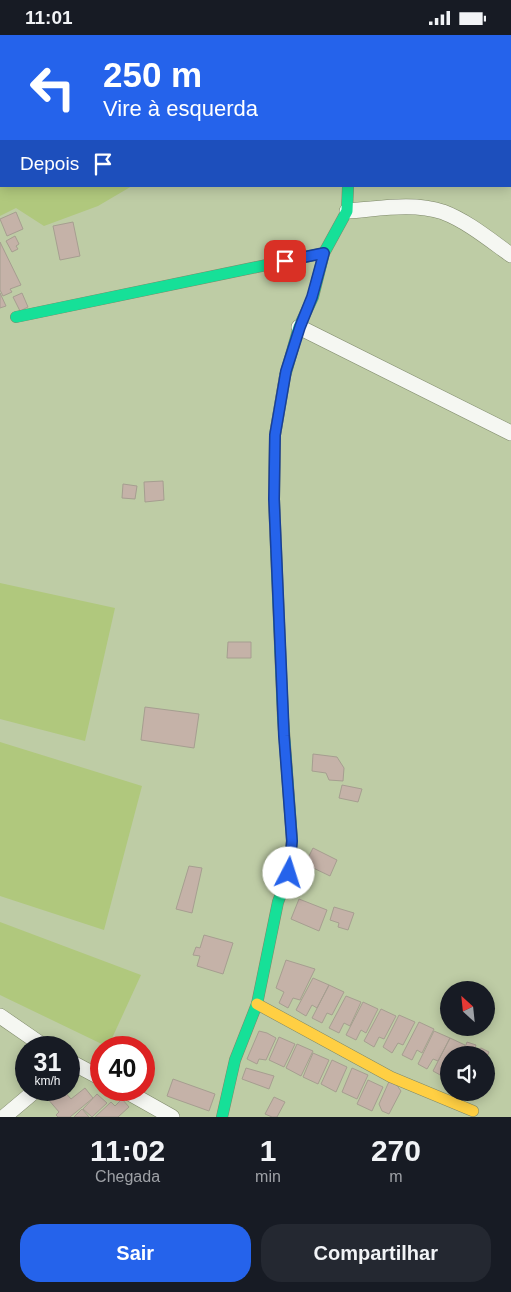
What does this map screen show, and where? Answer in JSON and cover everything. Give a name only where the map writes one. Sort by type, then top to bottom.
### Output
[{"type":"street","points":[[222,1117],[235,1060],[257,1004],[278,902],[289,873],[292,841],[284,727],[274,499],[275,435],[286,371],[312,297],[324,253],[347,211],[348,187]]},
{"type":"street","points":[[347,211],[413,207],[442,212],[466,224],[511,255]]},
{"type":"street","points":[[16,317],[324,253]]},
{"type":"street","points":[[300,327],[511,433]]},
{"type":"street","points":[[257,1004],[391,1077],[473,1111]]},
{"type":"street","points":[[0,1017],[28,1036]]},
{"type":"street","points":[[0,1112],[15,1100]]},
{"type":"street","points":[[4,1117],[23,1101]]},
{"type":"street","points":[[144,1101],[172,1117]]},
{"type":"green space","points":[[0,187],[130,187],[98,206],[44,226],[16,208],[0,216]]},
{"type":"green space","points":[[0,583],[115,608],[85,741],[0,719]]},
{"type":"green space","points":[[0,742],[142,786],[104,930],[0,896]]},
{"type":"green space","points":[[0,922],[141,975],[113,1036],[90,1036],[90,1038],[0,995]]},
{"type":"building","points":[[16,212],[23,229],[7,236],[0,219]]},
{"type":"building","points":[[73,222],[80,256],[60,260],[53,226]]},
{"type":"building","points":[[15,236],[19,244],[16,246],[18,249],[12,252],[6,241]]},
{"type":"building","points":[[0,242],[21,285],[10,289],[12,292],[3,296],[0,290]]},
{"type":"building","points":[[0,293],[6,306],[0,308]]},
{"type":"building","points":[[22,293],[28,307],[20,311],[13,297]]},
{"type":"building","points":[[163,481],[164,500],[145,502],[144,482]]},
{"type":"building","points":[[123,484],[137,486],[135,499],[122,498]]},
{"type":"building","points":[[228,642],[251,642],[251,658],[227,658]]},
{"type":"building","points":[[145,707],[199,714],[194,748],[141,740]]},
{"type":"building","points":[[313,754],[337,757],[344,768],[343,781],[329,780],[326,773],[312,771]]},
{"type":"building","points":[[342,785],[362,789],[358,802],[339,798]]},
{"type":"building","points":[[313,848],[337,860],[330,876],[305,864]]},
{"type":"building","points":[[189,866],[202,868],[192,913],[176,909]]},
{"type":"building","points":[[299,899],[327,910],[319,931],[291,919]]},
{"type":"building","points":[[334,907],[354,913],[348,930],[338,927],[339,923],[330,920]]},
{"type":"building","points":[[204,935],[233,943],[223,974],[197,966],[200,956],[193,955],[196,947],[200,948]]},
{"type":"building","points":[[286,960],[315,969],[300,1000],[293,998],[288,1008],[279,1003],[284,992],[276,988]]},
{"type":"building","points":[[313,978],[329,985],[317,1008],[312,1005],[306,1016],[296,1010]]},
{"type":"building","points":[[329,985],[344,992],[332,1015],[327,1013],[322,1023],[312,1018]]},
{"type":"building","points":[[346,996],[361,1002],[350,1026],[344,1023],[339,1033],[329,1028]]},
{"type":"building","points":[[363,1002],[378,1009],[366,1033],[361,1030],[356,1040],[346,1035]]},
{"type":"building","points":[[381,1009],[396,1016],[384,1039],[379,1037],[374,1047],[364,1041]]},
{"type":"building","points":[[399,1015],[415,1022],[403,1045],[398,1043],[392,1053],[383,1047]]},
{"type":"building","points":[[419,1022],[434,1029],[422,1053],[417,1050],[412,1060],[402,1055]]},
{"type":"building","points":[[259,1031],[276,1038],[266,1060],[259,1059],[257,1064],[247,1059]]},
{"type":"building","points":[[434,1031],[440,1034],[440,1036],[450,1038],[446,1046],[440,1046],[438,1061],[433,1059],[427,1069],[418,1064]]},
{"type":"building","points":[[279,1037],[295,1044],[284,1067],[269,1060]]},
{"type":"building","points":[[450,1038],[465,1045],[465,1046],[446,1046]]},
{"type":"building","points":[[467,1042],[476,1045],[476,1046],[465,1046]]},
{"type":"building","points":[[297,1044],[313,1051],[301,1076],[286,1068]]},
{"type":"building","points":[[313,1053],[329,1060],[318,1084],[303,1077]]},
{"type":"building","points":[[440,1057],[440,1075],[433,1071]]},
{"type":"building","points":[[332,1060],[347,1067],[336,1092],[321,1084]]},
{"type":"building","points":[[246,1068],[274,1076],[269,1089],[242,1079]]},
{"type":"building","points":[[352,1068],[368,1075],[357,1099],[342,1092]]},
{"type":"building","points":[[391,1077],[401,1091],[389,1114],[382,1111],[379,1104]]},
{"type":"building","points":[[173,1079],[215,1094],[209,1111],[167,1096]]},
{"type":"building","points":[[368,1080],[383,1087],[372,1111],[357,1104]]},
{"type":"building","points":[[85,1088],[90,1094],[90,1100],[70,1117],[58,1117],[56,1115],[59,1112],[50,1101],[80,1101],[80,1092]]},
{"type":"building","points":[[274,1097],[285,1102],[277,1117],[265,1114]]},
{"type":"building","points":[[90,1101],[105,1101],[107,1103],[92,1117],[83,1109]]},
{"type":"building","points":[[120,1101],[124,1101],[129,1107],[118,1117],[95,1117],[111,1102],[115,1106]]},
{"type":"building","points":[[82,1109],[89,1117],[74,1117]]},
{"type":"traffic: fast","points":[[285,376],[299,327],[313,297],[324,253],[347,211],[348,187]]},
{"type":"traffic: fast","points":[[16,317],[324,253]]},
{"type":"traffic: fast","points":[[222,1117],[235,1060],[257,1004],[278,902],[289,873],[292,840],[283,718],[276,549]]},
{"type":"traffic: slow","points":[[276,549],[274,499],[275,435],[285,376]]},
{"type":"traffic: slow","points":[[257,1004],[391,1077],[473,1111]]},
{"type":"route","points":[[285,261],[324,253],[312,297],[286,371],[275,435],[274,499],[284,736],[288,811],[292,841],[289,873]]}]
